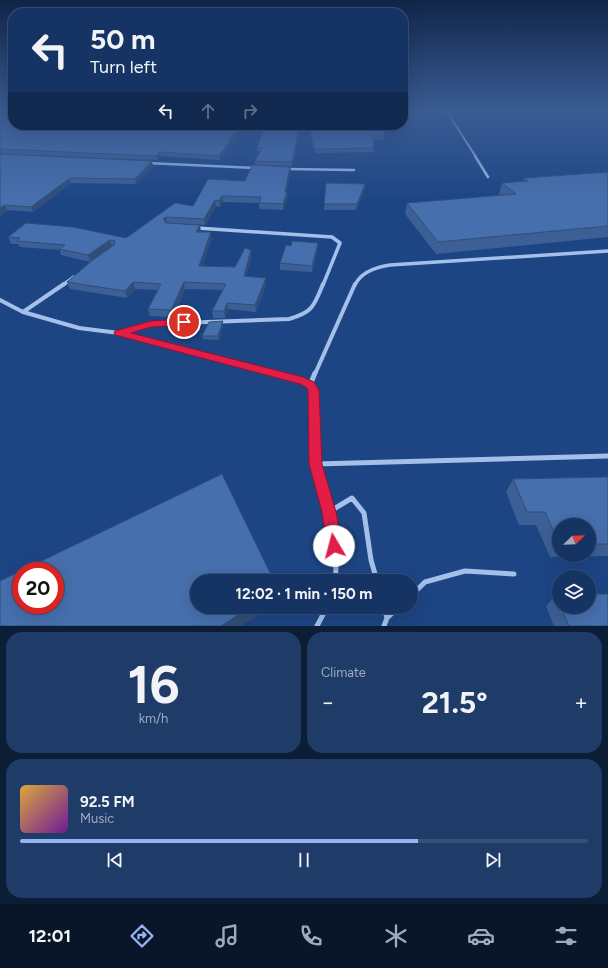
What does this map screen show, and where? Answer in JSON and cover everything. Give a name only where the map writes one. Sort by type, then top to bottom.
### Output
[{"type":"street","points":[[465,141],[488,177]]},
{"type":"street","points":[[141,162],[258,168]]},
{"type":"street","points":[[281,169],[354,170]]},
{"type":"street","points":[[119,333],[151,324],[289,319],[302,315],[314,306],[340,243],[332,237],[191,228]]},
{"type":"street","points":[[310,384],[357,280],[368,271],[382,266],[404,264],[608,251]]},
{"type":"street","points":[[23,312],[75,276]]},
{"type":"street","points":[[0,300],[23,312],[79,328],[119,333],[310,384],[313,390],[316,464],[608,456]]},
{"type":"lane","points":[[316,464],[329,512],[336,558],[335,574]]},
{"type":"lane","points":[[329,512],[352,498],[364,514],[371,560],[375,574]]},
{"type":"lane","points":[[418,589],[425,582],[465,571],[514,574]]},
{"type":"lane","points":[[317,626],[323,614]]},
{"type":"lane","points":[[387,614],[388,618]]},
{"type":"lane","points":[[384,626],[392,614]]},
{"type":"building","points":[[0,141],[229,141],[219,156],[160,152],[156,156],[0,149]]},
{"type":"building","points":[[259,141],[296,141],[292,162],[255,161],[262,148],[257,147]]},
{"type":"building","points":[[313,141],[373,141],[374,148],[315,149]]},
{"type":"building","points":[[0,154],[152,161],[135,179],[70,178],[31,207],[5,205],[0,208]]},
{"type":"building","points":[[252,165],[290,167],[285,192],[287,192],[283,204],[259,203],[261,197],[222,196],[219,201],[215,200],[204,219],[166,217],[163,219],[166,223],[200,225],[196,232],[211,232],[199,266],[235,267],[245,248],[251,250],[244,276],[266,278],[255,305],[227,303],[224,311],[212,311],[226,284],[184,282],[171,310],[148,309],[161,284],[133,282],[125,291],[67,282],[93,260],[114,245],[115,241],[110,240],[88,255],[59,249],[65,245],[17,241],[20,238],[8,237],[26,223],[73,227],[126,238],[175,203],[193,206],[208,179],[245,181]]},
{"type":"building","points":[[608,172],[608,226],[438,242],[407,203],[516,194],[502,183],[528,181],[524,178]]},
{"type":"building","points":[[326,183],[365,184],[357,204],[324,204]]},
{"type":"building","points":[[292,241],[318,243],[312,266],[280,263],[286,245],[291,246]]},
{"type":"building","points":[[223,321],[218,336],[202,336],[209,322]]},
{"type":"building","points":[[222,474],[271,574],[190,574],[190,614],[240,614],[221,626],[0,626],[0,581],[12,575],[12,614],[64,614],[64,562],[39,562]]},
{"type":"building","points":[[608,477],[608,544],[596,544],[596,518],[552,518],[552,528],[545,512],[527,512],[513,479]]},
{"type":"building","points":[[596,594],[608,594],[608,626],[569,626],[564,614],[596,614]]},
{"type":"route","points":[[184,322],[151,324],[119,333],[310,384],[313,390],[316,464],[329,512],[334,546]]}]
